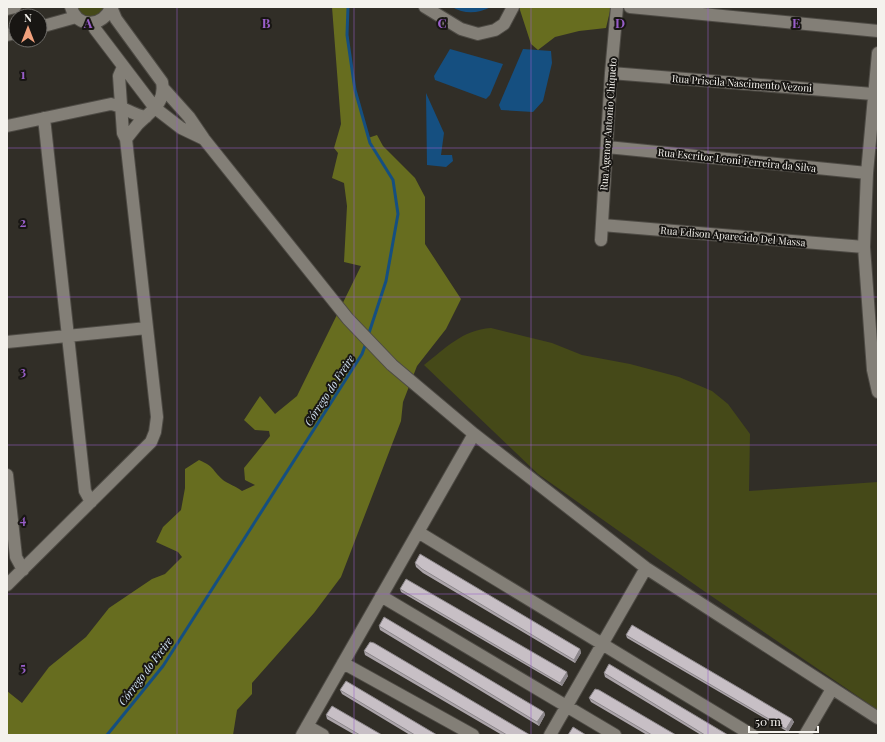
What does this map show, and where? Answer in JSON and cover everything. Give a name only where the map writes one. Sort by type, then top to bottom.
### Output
[{"type":"street","points":[[7,9],[15,7]]},
{"type":"street","points":[[48,23],[73,12],[86,23],[93,23],[104,18],[111,7]]},
{"type":"street","points":[[111,7],[116,19],[162,82],[163,88],[162,99],[138,124],[126,140]]},
{"type":"street","points":[[425,7],[461,29],[478,34],[495,30],[504,24],[513,7]]},
{"type":"street","name":"Rua Agenor Antonio Chiqueto","points":[[601,240],[611,73],[618,7]]},
{"type":"street","points":[[630,7],[878,31]]},
{"type":"street","points":[[93,23],[95,29],[155,108],[181,128],[204,139]]},
{"type":"street","points":[[878,53],[873,94],[867,173],[864,247],[873,370],[878,392]]},
{"type":"street","points":[[7,585],[151,442],[154,437],[157,417],[126,140],[123,133],[119,76],[123,66]]},
{"type":"street","name":"Rua Priscila Nascimento Vezoni","points":[[611,73],[873,94]]},
{"type":"street","points":[[163,88],[189,117],[204,139],[348,319],[392,366],[474,434],[646,568],[878,718]]},
{"type":"street","points":[[7,126],[111,104],[121,107],[132,114],[146,117]]},
{"type":"street","points":[[44,118],[85,491],[91,502]]},
{"type":"street","name":"Rua Escritor Leoni Ferreira da Silva","points":[[607,146],[867,173]]},
{"type":"street","name":"Rua Edison Aparecido Del Massa","points":[[602,225],[864,247]]},
{"type":"street","points":[[7,342],[147,328]]},
{"type":"street","points":[[323,735],[304,730],[474,434]]},
{"type":"street","points":[[7,475],[16,557],[22,570]]},
{"type":"street","points":[[418,532],[752,735]]},
{"type":"street","points":[[550,735],[646,568]]},
{"type":"street","points":[[381,596],[615,735]]},
{"type":"street","points":[[343,663],[472,735]]},
{"type":"street","points":[[805,735],[832,689]]},
{"type":"green space","points":[[77,7],[105,7],[97,16],[90,16],[82,14]]},
{"type":"green space","points":[[332,7],[348,7],[348,41],[352,73],[368,138],[377,135],[383,146],[415,178],[425,197],[425,244],[461,299],[446,329],[417,366],[403,402],[401,421],[341,577],[314,613],[252,683],[252,694],[237,710],[233,735],[7,735],[7,691],[22,703],[49,667],[86,637],[109,608],[152,579],[165,574],[182,557],[178,552],[156,542],[163,527],[181,510],[185,488],[185,469],[199,460],[210,467],[223,480],[242,491],[255,485],[245,480],[244,468],[270,436],[269,431],[255,430],[244,420],[260,396],[275,414],[297,396],[361,266],[344,262],[347,206],[344,183],[332,178],[338,153],[334,148],[341,124]]},
{"type":"green space","points":[[519,7],[611,7],[606,28],[579,31],[555,37],[538,50],[531,44]]},
{"type":"green space","points":[[491,328],[552,343],[582,355],[630,364],[679,377],[712,391],[728,404],[750,434],[749,491],[878,482],[878,710],[701,589],[538,474],[424,365],[447,346],[463,336],[481,329]]},
{"type":"water","points":[[452,7],[491,7],[476,12],[466,12]]},
{"type":"water","points":[[450,49],[503,64],[490,95],[486,99],[435,80],[434,76]]},
{"type":"water","points":[[523,49],[551,51],[552,63],[543,101],[533,112],[501,110],[499,105]]},
{"type":"water","points":[[426,93],[444,133],[441,155],[452,155],[453,161],[446,167],[427,165]]},
{"type":"building","points":[[420,554],[580,649],[574,660],[422,569],[415,563]]},
{"type":"building","points":[[406,579],[567,672],[560,683],[400,589]]},
{"type":"building","points":[[384,617],[544,712],[537,722],[379,626]]},
{"type":"building","points":[[632,625],[792,719],[786,729],[626,635]]},
{"type":"building","points":[[370,642],[530,735],[507,735],[364,651]]},
{"type":"building","points":[[609,664],[728,735],[705,735],[604,673]]},
{"type":"building","points":[[346,681],[437,735],[415,735],[340,690]]},
{"type":"building","points":[[595,689],[676,735],[652,735],[589,698]]},
{"type":"building","points":[[332,706],[382,735],[360,735],[326,715]]},
{"type":"building","points":[[573,727],[586,735],[568,735]]},
{"type":"waterway","name":"Córrego do Freire","points":[[348,7],[347,35],[355,90],[370,143],[393,180],[398,214],[386,281],[368,336]]},
{"type":"waterway","name":"Córrego do Freire","points":[[107,735],[163,666],[362,354],[366,343]]}]
